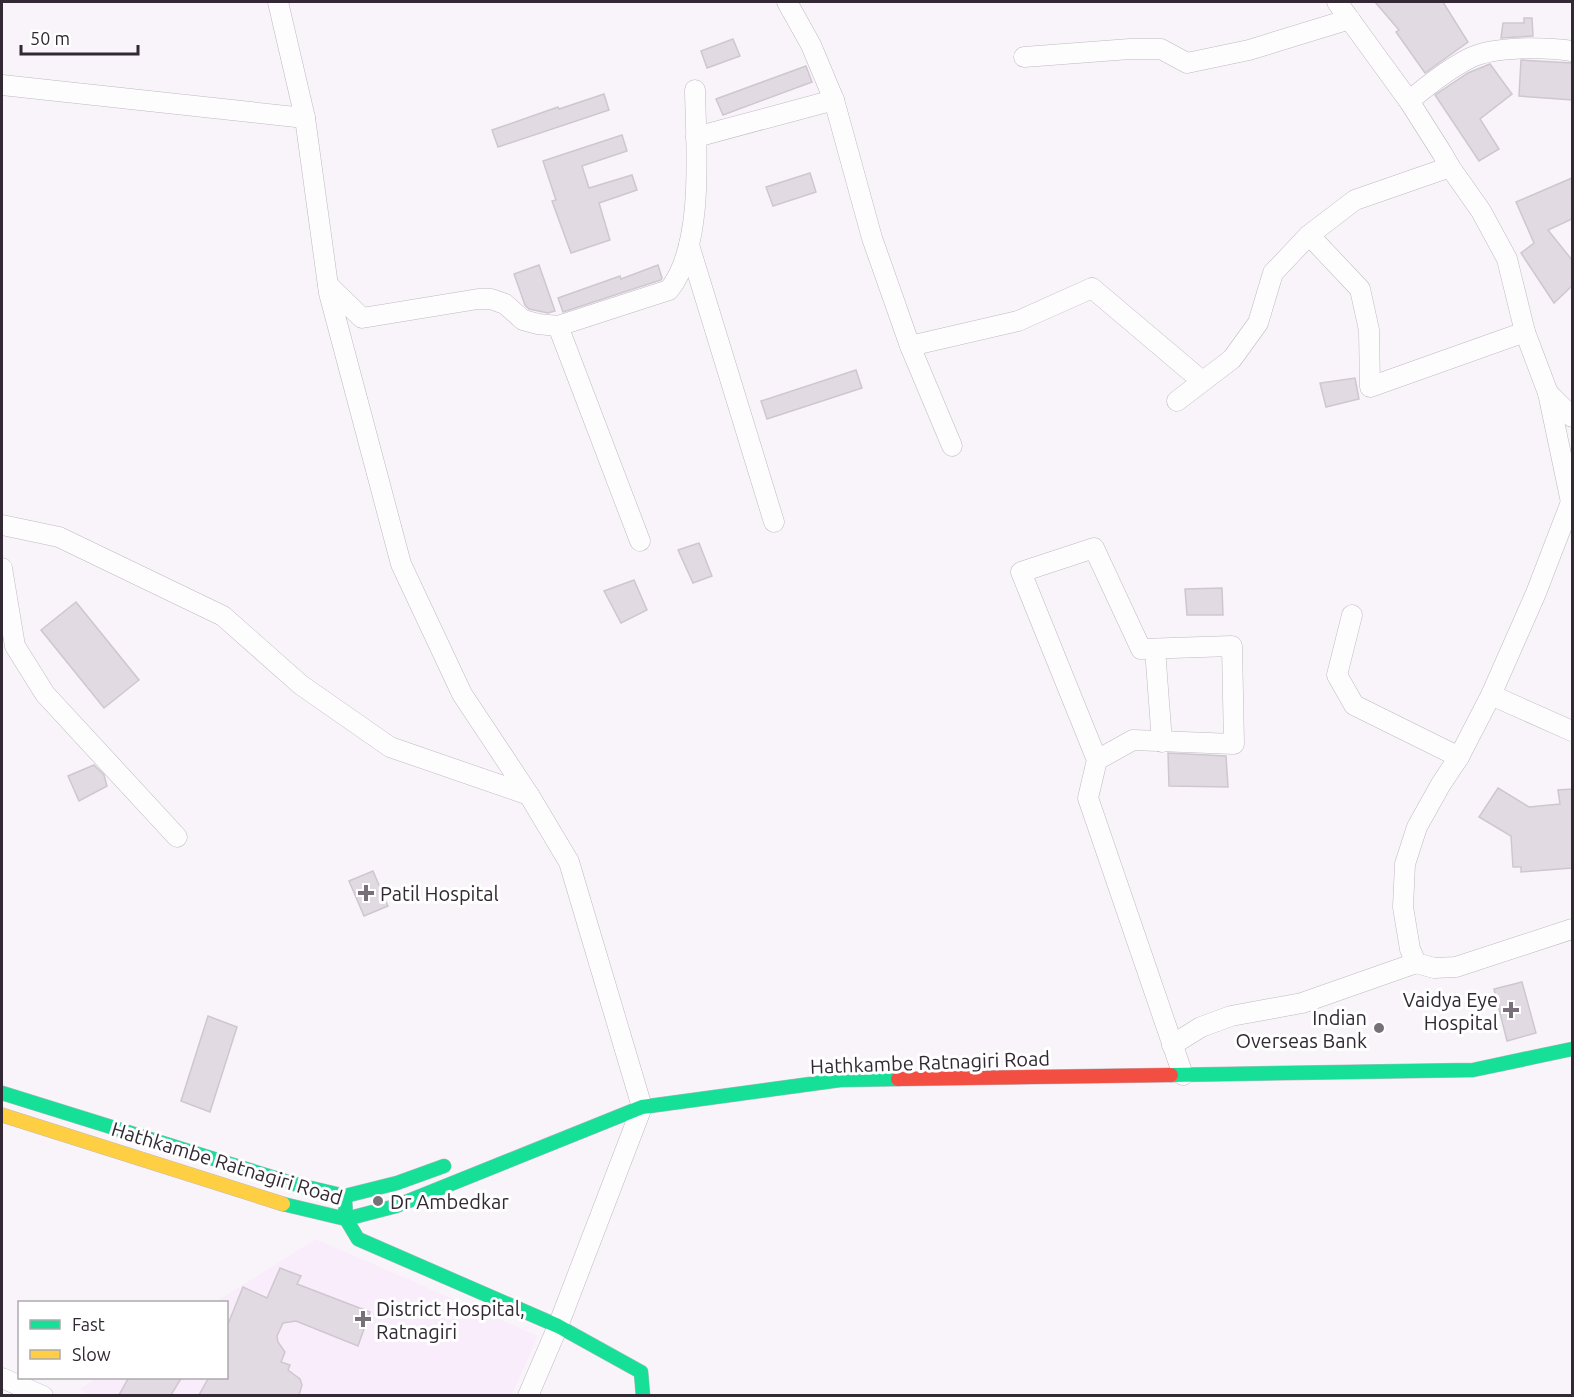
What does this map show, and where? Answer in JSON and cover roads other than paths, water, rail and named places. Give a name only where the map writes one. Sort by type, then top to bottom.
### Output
[{"type":"main road","name":"Hathkambe Ratnagiri Road","points":[[2,1114],[284,1204],[346,1220],[396,1206],[640,1101],[840,1080],[1177,1059],[1473,1070],[1572,1049]]},
{"type":"main road","points":[[1308,1059],[1403,1058]]},
{"type":"main road","points":[[616,1103],[640,1101],[684,1088]]},
{"type":"main road","points":[[2,1093],[294,1184],[345,1196],[397,1183],[452,1163]]},
{"type":"main road","points":[[345,1196],[346,1220],[358,1239],[558,1326],[641,1372],[644,1395]]},
{"type":"street","points":[[278,2],[305,118],[328,285],[401,564],[462,694],[529,795],[568,862],[640,1101],[558,1326],[528,1395]]},
{"type":"street","points":[[787,2],[811,45],[834,100],[872,238],[910,346],[952,446]]},
{"type":"street","points":[[1336,2],[1409,101],[1450,167],[1481,211],[1508,259],[1525,332],[1548,393],[1572,502],[1536,593],[1491,695],[1459,757],[1417,827],[1405,864],[1403,907],[1410,949],[1416,963]]},
{"type":"street","points":[[1024,57],[1130,49],[1161,49],[1187,63],[1249,50],[1350,19]]},
{"type":"street","points":[[1409,101],[1437,78],[1472,57],[1507,49],[1572,51]]},
{"type":"street","points":[[2,85],[305,118]]},
{"type":"street","points":[[328,285],[362,318],[478,299],[491,299],[505,304],[523,320],[558,326],[669,290],[676,281],[689,245],[697,188],[694,90]]},
{"type":"street","points":[[696,137],[834,100]]},
{"type":"street","points":[[1177,401],[1232,359],[1258,323],[1273,273],[1308,236],[1355,200],[1450,167]]},
{"type":"street","points":[[1308,236],[1360,289],[1369,330],[1370,387],[1525,332]]},
{"type":"street","points":[[689,245],[774,522]]},
{"type":"street","points":[[910,346],[1018,321],[1092,288],[1202,381]]},
{"type":"street","points":[[558,326],[640,542]]},
{"type":"street","points":[[1548,393],[1572,417]]},
{"type":"street","points":[[2,525],[59,537],[224,616],[301,685],[390,747],[529,795]]},
{"type":"street","points":[[1097,760],[1133,741],[1234,744],[1232,646],[1141,650],[1094,548],[1021,572],[1097,760],[1088,798],[1177,1059]]},
{"type":"street","points":[[2,568],[15,646],[45,694],[177,837]]},
{"type":"street","points":[[1352,615],[1336,675],[1354,705],[1459,757]]},
{"type":"street","points":[[1155,649],[1162,741]]},
{"type":"street","points":[[1491,695],[1572,731]]},
{"type":"street","points":[[1177,1059],[1201,1027],[1231,1016],[1302,1003],[1416,963],[1434,968],[1456,967],[1572,929]]},
{"type":"street","points":[[2,1378],[43,1395]]},
{"type":"place","name":"Patil Hospital","points":[[366,893]]},
{"type":"place","name":"Vaidya Eye Hospital","points":[[1511,1010]]},
{"type":"place","name":"Indian Overseas Bank","points":[[1379,1028]]},
{"type":"place","name":"Dr Ambedkar","points":[[378,1201]]},
{"type":"place","name":"District Hospital, Ratnagiri","points":[[363,1319]]}]
